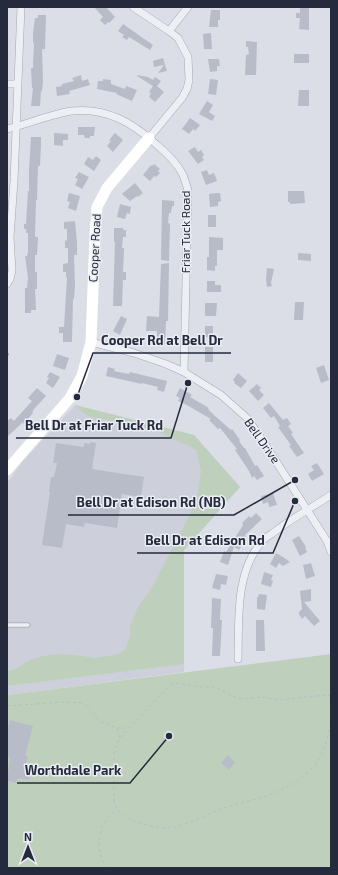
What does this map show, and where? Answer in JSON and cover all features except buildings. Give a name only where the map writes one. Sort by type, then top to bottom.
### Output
[{"type":"street","points":[[7,284],[12,271],[10,236],[11,181],[16,127],[21,7]]},
{"type":"street","name":"Cooper Road","points":[[7,470],[61,409],[76,389],[82,376],[91,342],[97,207],[107,188],[182,98],[189,80],[188,57],[178,38],[133,7]]},
{"type":"street","points":[[169,31],[188,7]]},
{"type":"street","points":[[7,84],[17,84]]},
{"type":"street","name":"Friar Tuck Road","points":[[7,129],[71,111],[90,110],[110,114],[128,122],[172,158],[183,176],[188,190],[184,372]]},
{"type":"street","name":"Bell Drive","points":[[91,342],[134,353],[166,364],[184,372],[221,395],[246,418],[261,438],[327,541],[331,552]]},
{"type":"street","points":[[238,659],[239,606],[243,581],[251,559],[263,541],[331,495]]},
{"type":"lane","points":[[7,625],[28,625]]},
{"type":"path","points":[[331,696],[326,695],[279,700],[262,697],[242,699],[216,687],[199,687],[178,683],[173,684],[166,689],[120,738],[116,746],[114,791],[116,805],[118,810],[124,816],[143,824],[167,828],[183,824],[219,810],[276,793],[299,781],[316,763],[325,749],[331,722]]},
{"type":"path","points":[[7,706],[83,702],[99,721],[116,728],[130,728]]},
{"type":"path","points":[[116,728],[120,738]]},
{"type":"path","points":[[108,868],[99,853],[99,838],[102,827],[107,818],[118,810]]},
{"type":"shaded area","points":[[75,405],[194,435],[240,487],[184,550],[184,672],[7,695],[7,483],[23,461]]},
{"type":"green space","points":[[75,405],[194,435],[240,487],[184,550],[184,664],[7,686],[7,672],[30,660],[42,656],[58,654],[96,658],[119,654],[126,648],[130,635],[130,626],[138,607],[152,587],[197,500],[201,471],[196,450],[153,429],[88,416]]},
{"type":"green space","points":[[331,654],[331,868],[7,868],[7,695]]},
{"type":"place","name":"Bell Dr at Friar Tuck Rd","points":[[188,383]]},
{"type":"place","name":"Cooper Rd at Bell Dr","points":[[77,397]]},
{"type":"place","name":"Bell Dr at Edison Rd (NB)","points":[[295,480]]},
{"type":"place","name":"Bell Dr at Edison Rd","points":[[295,501]]},
{"type":"place","name":"Worthdale Park","points":[[169,736]]}]
